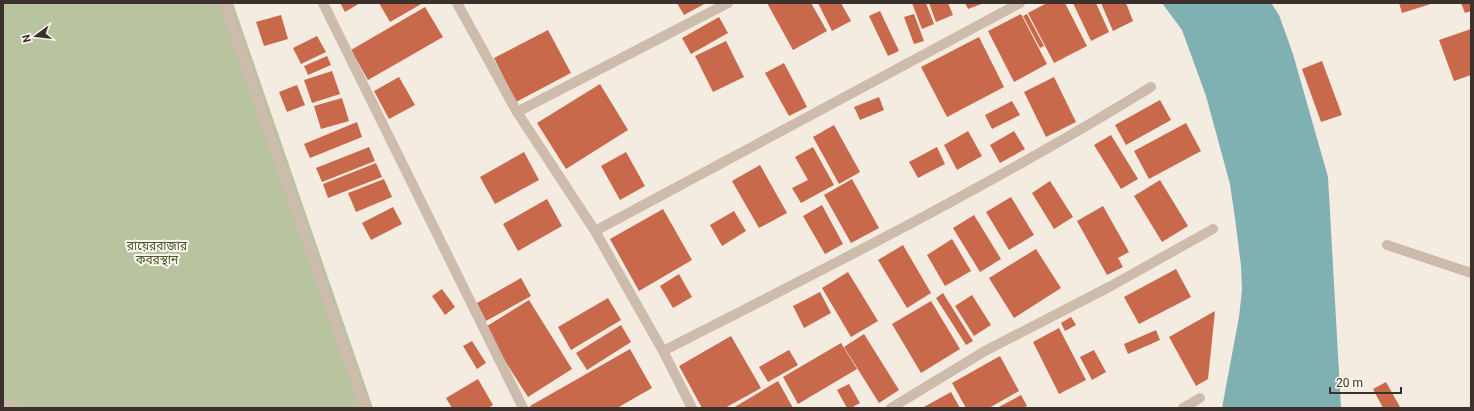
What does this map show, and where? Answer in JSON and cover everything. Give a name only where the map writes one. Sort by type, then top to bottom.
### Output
[{"type":"street","points":[[224,3],[365,408]]},
{"type":"street","points":[[323,3],[523,408]]},
{"type":"street","points":[[457,3],[517,112],[595,230],[663,351],[692,408]]},
{"type":"street","points":[[517,112],[728,3]]},
{"type":"street","points":[[595,230],[1020,3]]},
{"type":"street","points":[[663,351],[887,237],[1096,122],[1151,87]]},
{"type":"street","points":[[891,408],[985,351],[1111,286],[1213,229]]},
{"type":"street","points":[[1387,245],[1471,273]]},
{"type":"street","points":[[1183,408],[1200,398]]},
{"type":"street","points":[[3,405],[17,408]]},
{"type":"green space","name":"রায়েরবাজার কবরস্থান","points":[[3,3],[233,3],[373,408],[3,408]]},
{"type":"water","points":[[1162,3],[1271,3],[1279,15],[1293,54],[1328,177],[1341,408],[1222,408],[1239,317],[1242,290],[1241,266],[1230,184],[1206,96],[1182,30]]},
{"type":"building","points":[[340,3],[360,3],[345,12]]},
{"type":"building","points":[[379,3],[423,3],[390,22]]},
{"type":"building","points":[[677,3],[706,3],[684,15]]},
{"type":"building","points":[[767,3],[811,3],[827,31],[793,50]]},
{"type":"building","points":[[818,3],[841,3],[851,21],[832,31]]},
{"type":"building","points":[[912,3],[926,3],[934,24],[922,29]]},
{"type":"building","points":[[929,3],[948,3],[953,15],[936,22]]},
{"type":"building","points":[[965,3],[984,3],[968,9]]},
{"type":"building","points":[[1047,3],[1065,3],[1087,46],[1054,63],[1028,13]]},
{"type":"building","points":[[1073,3],[1096,3],[1109,32],[1091,41]]},
{"type":"building","points":[[1101,3],[1126,3],[1133,21],[1113,31]]},
{"type":"building","points":[[1399,3],[1434,3],[1402,13]]},
{"type":"building","points":[[1461,3],[1471,3],[1471,11],[1465,13]]},
{"type":"building","points":[[425,7],[443,37],[368,80],[351,50]]},
{"type":"building","points":[[880,11],[899,51],[888,56],[869,16]]},
{"type":"building","points":[[914,14],[924,41],[914,44],[904,17]]},
{"type":"building","points":[[1021,14],[1047,64],[1014,82],[988,31]]},
{"type":"building","points":[[1027,14],[1044,46],[1040,48],[1023,16]]},
{"type":"building","points":[[281,15],[288,39],[264,46],[256,22]]},
{"type":"building","points":[[719,17],[728,33],[691,54],[682,38]]},
{"type":"building","points":[[1471,29],[1471,75],[1454,81],[1439,40]]},
{"type":"building","points":[[548,30],[571,73],[516,102],[494,58]]},
{"type":"building","points":[[317,36],[326,52],[301,64],[293,48]]},
{"type":"building","points":[[979,37],[1004,87],[947,117],[921,67]]},
{"type":"building","points":[[726,41],[744,77],[713,92],[695,56]]},
{"type":"building","points":[[327,56],[331,65],[308,75],[304,66]]},
{"type":"building","points":[[1322,61],[1342,115],[1321,122],[1302,69]]},
{"type":"building","points":[[784,63],[807,107],[789,116],[765,73]]},
{"type":"building","points":[[332,71],[340,94],[312,103],[304,80]]},
{"type":"building","points":[[399,77],[415,105],[389,119],[374,91]]},
{"type":"building","points":[[1054,77],[1076,122],[1046,137],[1024,92]]},
{"type":"building","points":[[600,84],[628,130],[566,169],[537,123]]},
{"type":"building","points":[[297,85],[305,105],[287,112],[279,92]]},
{"type":"building","points":[[879,97],[884,110],[860,120],[854,107]]},
{"type":"building","points":[[342,98],[349,121],[321,129],[314,106]]},
{"type":"building","points":[[1160,100],[1171,120],[1126,145],[1115,125]]},
{"type":"building","points":[[1012,101],[1020,115],[992,129],[985,115]]},
{"type":"building","points":[[357,122],[362,137],[310,158],[304,144]]},
{"type":"building","points":[[1186,123],[1201,151],[1149,179],[1134,151]]},
{"type":"building","points":[[834,125],[860,172],[839,184],[813,137]]},
{"type":"building","points":[[968,131],[982,156],[957,170],[944,145]]},
{"type":"building","points":[[1014,131],[1025,149],[1000,163],[990,145]]},
{"type":"building","points":[[1111,135],[1138,179],[1121,189],[1094,145]]},
{"type":"building","points":[[369,147],[375,161],[322,182],[316,168]]},
{"type":"building","points":[[813,147],[834,185],[801,203],[792,188],[808,180],[795,157]]},
{"type":"building","points":[[937,147],[945,164],[918,178],[909,162]]},
{"type":"building","points":[[524,152],[539,180],[495,204],[480,177]]},
{"type":"building","points":[[626,152],[645,186],[620,200],[601,166]]},
{"type":"building","points":[[376,163],[382,177],[328,198],[323,184]]},
{"type":"building","points":[[760,165],[787,213],[759,228],[732,181]]},
{"type":"building","points":[[384,179],[392,197],[356,212],[348,193]]},
{"type":"building","points":[[852,179],[879,228],[851,243],[824,195]]},
{"type":"building","points":[[1160,180],[1188,226],[1162,242],[1134,196]]},
{"type":"building","points":[[1050,181],[1073,217],[1054,229],[1032,193]]},
{"type":"building","points":[[1011,197],[1034,235],[1009,250],[986,212]]},
{"type":"building","points":[[547,199],[562,226],[518,251],[503,224]]},
{"type":"building","points":[[822,205],[843,244],[825,254],[803,216]]},
{"type":"building","points":[[1103,206],[1129,252],[1118,258],[1123,267],[1107,275],[1077,221]]},
{"type":"building","points":[[393,207],[402,224],[371,240],[362,223]]},
{"type":"building","points":[[663,209],[692,260],[639,291],[610,239]]},
{"type":"building","points":[[734,211],[746,231],[722,246],[710,225]]},
{"type":"building","points":[[974,215],[1001,259],[980,272],[953,228]]},
{"type":"building","points":[[952,239],[971,271],[945,286],[927,255]]},
{"type":"building","points":[[903,245],[931,293],[907,308],[878,260]]},
{"type":"building","points":[[1036,249],[1061,288],[1014,318],[989,278]]},
{"type":"building","points":[[1176,269],[1191,297],[1139,324],[1124,297]]},
{"type":"building","points":[[848,272],[878,321],[851,337],[822,288]]},
{"type":"building","points":[[679,274],[692,297],[673,308],[660,286]]},
{"type":"building","points":[[521,278],[531,296],[486,321],[477,303]]},
{"type":"building","points":[[442,289],[455,307],[445,315],[432,296]]},
{"type":"building","points":[[820,292],[831,313],[804,328],[793,306]]},
{"type":"building","points":[[943,293],[973,341],[966,345],[936,298]]},
{"type":"building","points":[[972,295],[991,325],[974,336],[955,306]]},
{"type":"building","points":[[608,298],[621,320],[571,350],[558,327]]},
{"type":"building","points":[[529,300],[572,369],[528,397],[484,328]]},
{"type":"building","points":[[931,301],[960,349],[921,373],[892,324]]},
{"type":"building","points":[[1215,311],[1208,379],[1196,386],[1169,337]]},
{"type":"building","points":[[1071,317],[1076,325],[1065,331],[1061,323]]},
{"type":"building","points":[[621,325],[631,342],[587,370],[576,353]]},
{"type":"building","points":[[1059,328],[1086,380],[1059,394],[1033,342]]},
{"type":"building","points":[[1156,330],[1160,340],[1128,354],[1124,344]]},
{"type":"building","points":[[864,334],[899,390],[879,403],[844,347]]},
{"type":"building","points":[[731,336],[761,388],[725,408],[702,408],[679,366]]},
{"type":"building","points":[[472,341],[486,363],[477,369],[463,346]]},
{"type":"building","points":[[841,343],[857,369],[798,404],[783,377]]},
{"type":"building","points":[[630,349],[652,388],[617,408],[531,408],[530,406]]},
{"type":"building","points":[[789,350],[798,365],[768,382],[759,367]]},
{"type":"building","points":[[1094,350],[1106,372],[1092,380],[1080,357]]},
{"type":"building","points":[[1000,356],[1019,391],[989,408],[966,408],[952,383]]},
{"type":"building","points":[[478,379],[493,405],[488,408],[452,408],[446,398]]},
{"type":"building","points":[[778,381],[793,408],[733,408]]},
{"type":"building","points":[[1386,382],[1400,407],[1399,408],[1383,408],[1373,389]]},
{"type":"building","points":[[849,384],[860,403],[851,408],[847,408],[837,390]]},
{"type":"building","points":[[951,392],[960,408],[922,408]]},
{"type":"building","points":[[1021,395],[1027,406],[1023,408],[997,408]]}]
